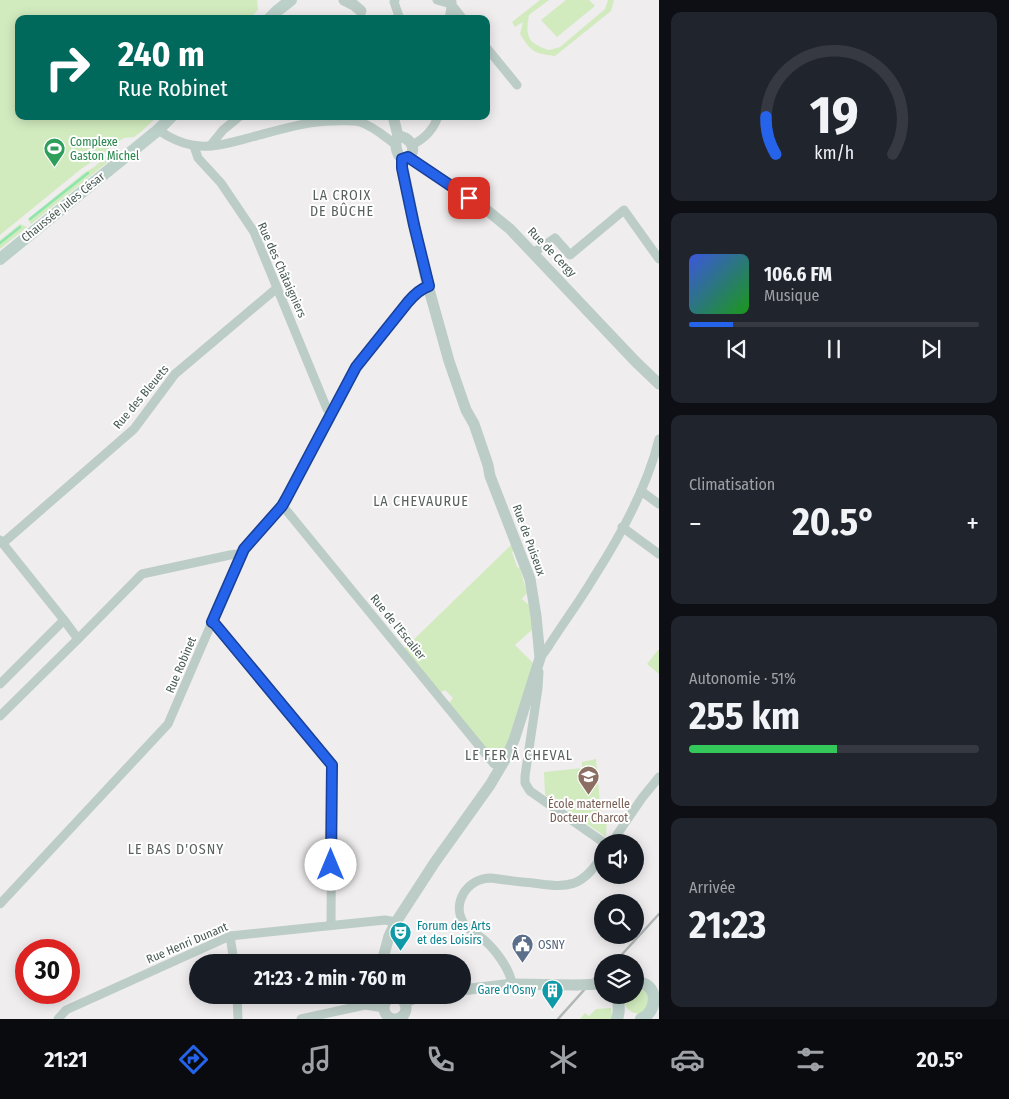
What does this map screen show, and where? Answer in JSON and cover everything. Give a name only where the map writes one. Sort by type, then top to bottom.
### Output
[{"type":"main road","points":[[275,10],[291,0]]},
{"type":"main road","name":"Chaussée Jules César","points":[[0,259],[168,120]]},
{"type":"main road","points":[[641,1019],[653,1010],[657,994],[644,983]]},
{"type":"main road","points":[[618,1007],[626,1016],[634,1019]]},
{"type":"street","points":[[344,0],[361,10]]},
{"type":"street","points":[[395,0],[399,15]]},
{"type":"street","points":[[437,0],[452,2],[461,15]]},
{"type":"street","points":[[450,15],[452,2]]},
{"type":"street","points":[[490,52],[517,85]]},
{"type":"street","points":[[210,146],[235,120]]},
{"type":"street","points":[[296,126],[298,120]]},
{"type":"street","points":[[158,130],[194,146],[210,146],[320,121],[349,120],[362,123],[397,140]]},
{"type":"street","points":[[394,120],[399,156],[405,158],[411,156],[413,150],[408,139],[402,136],[397,140]]},
{"type":"street","points":[[412,145],[429,133],[437,120]]},
{"type":"street","name":"Rue des Châtaigniers","points":[[194,146],[198,158],[221,184],[254,232],[327,409],[332,413]]},
{"type":"street","name":"Rue de Cergy","points":[[405,158],[482,207],[510,229],[659,384]]},
{"type":"street","name":"Rue de Puiseux","points":[[384,954],[389,936],[396,922],[435,862],[490,785],[506,758],[514,740],[540,658],[530,579],[490,476],[474,424],[466,410],[450,361],[414,225],[402,168],[405,158]]},
{"type":"street","points":[[533,253],[555,238],[570,255],[624,210],[659,258]]},
{"type":"street","name":"Rue Robinet","points":[[0,904],[168,724],[244,549],[282,506],[356,367],[414,295],[422,288],[429,286]]},
{"type":"street","name":"Rue des Bleuets","points":[[1,542],[134,429],[175,374],[277,288]]},
{"type":"street","points":[[594,836],[530,791],[525,784],[538,688],[540,658],[595,576],[622,528],[641,491],[659,439]]},
{"type":"street","points":[[641,491],[659,504]]},
{"type":"street","name":"Rue de l'Escalier","points":[[282,506],[494,764]]},
{"type":"street","points":[[622,528],[659,554]]},
{"type":"street","points":[[1,542],[78,639]]},
{"type":"street","points":[[0,716],[142,574],[230,555],[241,555]]},
{"type":"street","points":[[0,684],[64,620]]},
{"type":"street","points":[[212,622],[332,765],[330,925]]},
{"type":"street","points":[[617,834],[659,777]]},
{"type":"street","points":[[512,984],[510,976],[497,954],[483,939],[469,929],[462,920],[460,915],[461,901],[466,888],[477,880],[484,878],[554,886],[568,885],[582,879],[594,869]]},
{"type":"street","name":"Rue Henri Dunant","points":[[58,1019],[66,1010],[230,936],[385,920],[396,922]]},
{"type":"street","points":[[230,936],[233,954]]},
{"type":"street","points":[[471,989],[512,984],[594,984]]},
{"type":"street","points":[[237,1004],[238,1019]]},
{"type":"street","points":[[301,1019],[370,1004]]},
{"type":"street","points":[[384,1004],[385,1012],[390,1017],[402,1018],[405,1011],[404,1004]]},
{"type":"green space","points":[[0,0],[257,0],[258,10],[253,15],[15,15],[15,120],[154,120],[134,137],[124,138],[111,146],[0,235]]},
{"type":"green space","points":[[540,0],[549,0],[529,15],[527,29],[532,42],[549,50],[560,47],[605,9],[608,0],[614,0],[611,11],[555,56],[538,53],[531,49],[520,34],[523,22],[515,27],[512,22]]},
{"type":"green space","points":[[566,0],[589,0],[595,6],[557,37],[541,20]]},
{"type":"green space","points":[[116,152],[114,157],[31,224],[29,218],[84,173],[111,153]]},
{"type":"green space","points":[[20,224],[27,227],[0,249],[0,240]]},
{"type":"green space","points":[[512,544],[514,551],[512,552],[517,567],[520,568],[527,593],[522,599],[529,605],[533,629],[515,645],[533,663],[508,743],[496,762],[449,703],[453,698],[445,690],[440,693],[404,649]]},
{"type":"green space","points":[[659,650],[659,674],[647,664]]},
{"type":"green space","points":[[596,759],[601,814],[607,814],[606,834],[602,834],[545,795],[544,772],[582,768],[582,762]]},
{"type":"green space","points":[[645,989],[650,1004],[640,1014],[633,1012],[626,1004],[644,1004]]},
{"type":"green space","points":[[611,1008],[612,1019],[580,1019],[585,1013],[589,1016],[596,1009]]},
{"type":"waterway","points":[[30,219],[88,173]]},
{"type":"waterway","points":[[0,243],[20,227]]},
{"type":"railway","points":[[622,954],[659,914]]},
{"type":"railway","points":[[558,1019],[594,979]]},
{"type":"place","name":"Complexe Gaston Michel","points":[[54,168]]},
{"type":"place","name":"École maternelle Docteur Charcot","points":[[589,796]]},
{"type":"place","name":"Forum des Arts et des Loisirs","points":[[401,952]]},
{"type":"place","name":"OSNY","points":[[522,964]]},
{"type":"place","name":"Gare d'Osny","points":[[552,1009]]},
{"type":"district","name":"LA CROIX DE BÛCHE","points":[[342,204]]},
{"type":"district","name":"LA CHEVAURUE","points":[[421,501]]},
{"type":"district","name":"LE FER À CHEVAL","points":[[519,755]]},
{"type":"district","name":"LE BAS D'OSNY","points":[[176,849]]},
{"type":"route","points":[[331,865],[332,765],[212,622],[244,549],[282,506],[356,367],[414,295],[422,288],[429,286],[414,225],[402,168],[402,159],[408,157],[469,198]]}]
